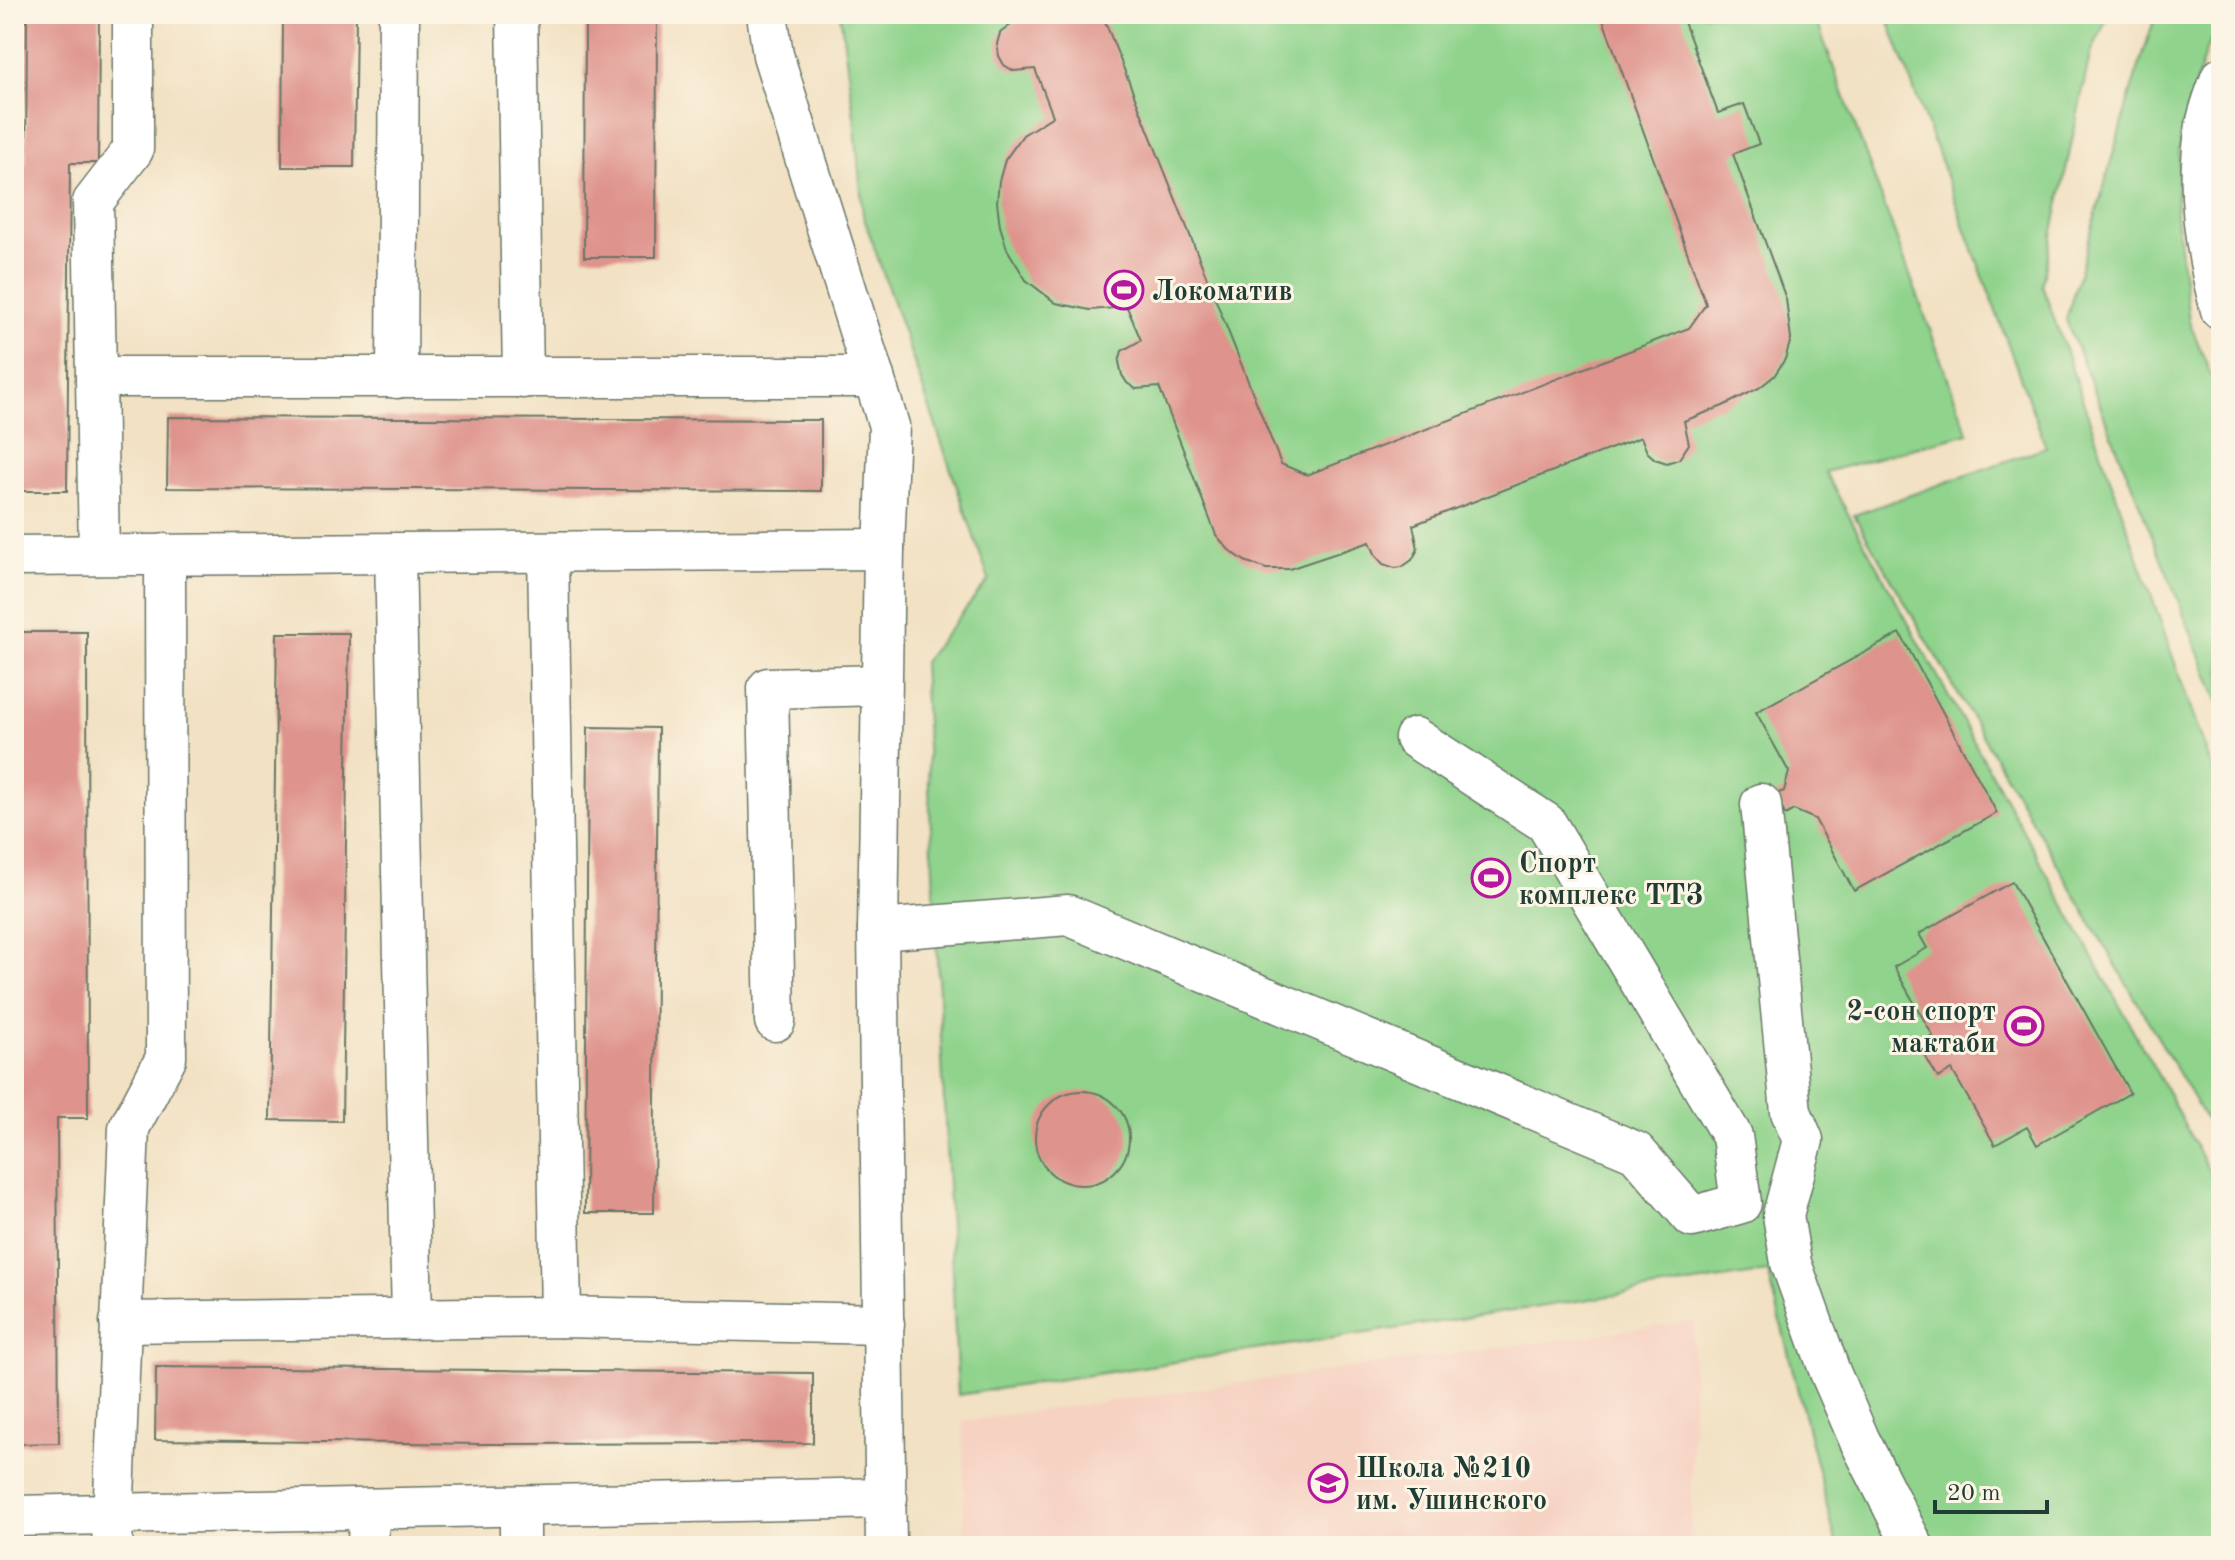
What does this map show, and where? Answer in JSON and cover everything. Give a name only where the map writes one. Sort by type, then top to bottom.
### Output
[{"type":"street","points":[[99,555],[93,202],[133,150],[133,14]]},
{"type":"street","points":[[397,378],[399,14]]},
{"type":"street","points":[[517,14],[523,378]]},
{"type":"street","points":[[767,14],[773,55],[889,426],[878,930],[886,1546]]},
{"type":"street","points":[[2221,78],[2205,131],[2203,212],[2221,310]]},
{"type":"street","points":[[96,377],[874,377]]},
{"type":"street","points":[[14,556],[884,549]]},
{"type":"street","points":[[548,552],[561,1317]]},
{"type":"street","points":[[112,1530],[129,1128],[166,1058],[165,554]]},
{"type":"street","points":[[395,554],[412,1319]]},
{"type":"street","points":[[775,1021],[768,688],[881,685]]},
{"type":"street","points":[[1415,738],[1546,823],[1732,1136],[1741,1203]]},
{"type":"street","points":[[1761,804],[1791,1112],[1803,1140],[1783,1215],[1791,1263],[1830,1372],[1859,1439],[1913,1546]]},
{"type":"street","points":[[878,930],[1068,915],[1636,1152],[1692,1217],[1741,1203],[1783,1215]]},
{"type":"street","points":[[120,1322],[561,1317],[884,1324]]},
{"type":"street","points":[[14,1516],[112,1530],[368,1528],[520,1506],[887,1498]]},
{"type":"street","points":[[520,1506],[520,1546]]},
{"type":"shaded area","name":"Школа №210 им. Ушинского","points":[[1694,1321],[1691,1546],[964,1546],[963,1421]]},
{"type":"green space","name":"Спорт комплекс ТТЗ","points":[[840,14],[1814,14],[1968,433],[1825,472],[2169,1095],[2221,1195],[2221,1546],[1837,1546],[1768,1272],[958,1395],[923,662],[989,580],[863,215]]},
{"type":"green space","points":[[1886,14],[2109,14],[2090,55],[2042,284],[2221,794],[2221,1146],[1854,515],[2046,447]]},
{"type":"green space","points":[[2156,14],[2221,14],[2221,21],[2206,50],[2181,130],[2176,214],[2189,321],[2221,400],[2221,708],[2066,320]]},
{"type":"building","points":[[27,14],[99,14],[98,163],[70,163],[67,491],[14,491],[14,164],[26,164]]},
{"type":"building","points":[[283,14],[356,14],[354,167],[282,167]]},
{"type":"building","points":[[585,14],[657,14],[656,257],[584,257]]},
{"type":"building","name":"Локоматив","points":[[1013,14],[1102,14],[1281,464],[1307,475],[1689,328],[1706,304],[1601,14],[1681,14],[1718,113],[1744,104],[1759,144],[1733,154],[1786,299],[1791,339],[1785,359],[1774,376],[1759,388],[1684,421],[1689,444],[1679,459],[1667,463],[1655,459],[1647,452],[1641,437],[1413,525],[1418,549],[1412,560],[1402,567],[1383,564],[1370,542],[1289,569],[1266,569],[1245,561],[1229,550],[1216,535],[1159,387],[1136,389],[1122,375],[1119,362],[1122,351],[1141,340],[1127,307],[1090,310],[1056,303],[1026,280],[1007,249],[997,202],[1005,160],[1023,135],[1053,116],[1035,69],[1014,71],[1004,65],[999,56],[997,44],[1000,33],[1016,21]]},
{"type":"building","points":[[168,417],[821,420],[821,491],[167,488]]},
{"type":"building","points":[[14,632],[87,632],[88,1118],[57,1118],[59,1443],[14,1444]]},
{"type":"building","points":[[277,633],[349,633],[342,1121],[270,1120]]},
{"type":"building","points":[[1900,633],[1997,813],[1854,891],[1815,819],[1794,810],[1785,815],[1776,794],[1784,791],[1789,772],[1756,712]]},
{"type":"building","points":[[588,727],[658,728],[654,1213],[585,1213]]},
{"type":"building","points":[[2012,882],[2130,1093],[2037,1145],[2027,1127],[1995,1145],[1952,1070],[1938,1078],[1918,1044],[1933,1036],[1894,967],[1927,948],[1919,934]]},
{"type":"building","points":[[1082,1091],[1100,1094],[1115,1105],[1126,1120],[1129,1138],[1126,1156],[1115,1171],[1100,1182],[1082,1185],[1064,1182],[1049,1171],[1038,1156],[1035,1138],[1038,1120],[1049,1105],[1064,1094]]},
{"type":"building","points":[[156,1367],[813,1373],[813,1443],[483,1444],[155,1440]]},
{"type":"building","points":[[649,1539],[649,1546],[591,1546],[591,1540]]},
{"type":"place","name":"Локоматив","points":[[1124,290]]},
{"type":"place","name":"Спорт комплекс ТТЗ","points":[[1491,878]]},
{"type":"place","name":"2-сон спорт мактаби","points":[[2024,1026]]},
{"type":"place","name":"Школа №210 им. Ушинского","points":[[1328,1483]]}]
